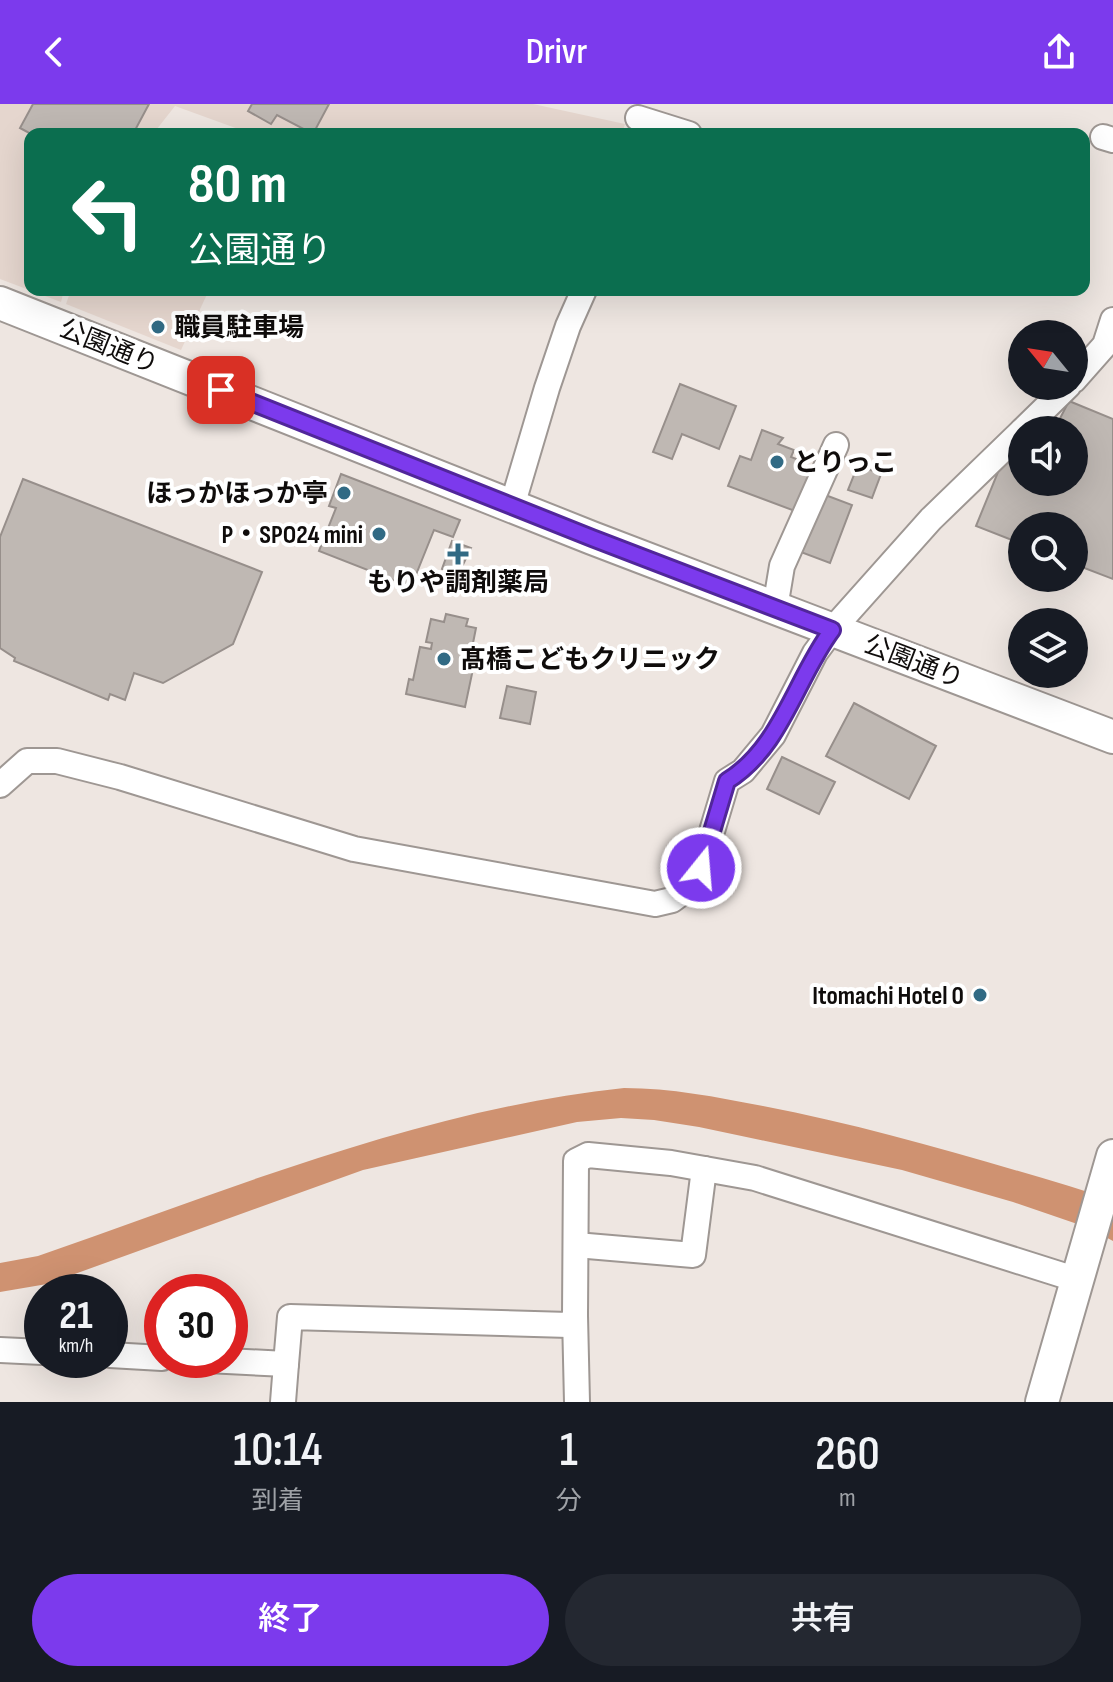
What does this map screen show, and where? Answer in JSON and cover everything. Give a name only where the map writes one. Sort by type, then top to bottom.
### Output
[{"type":"street","points":[[637,119],[668,128]]},
{"type":"street","points":[[512,506],[547,388],[581,296]]},
{"type":"street","name":"公園通り","points":[[0,303],[512,506],[1113,737]]},
{"type":"street","points":[[1088,364],[1105,345],[1113,320]]},
{"type":"street","points":[[1037,416],[1053,400]]},
{"type":"street","points":[[0,785],[27,761],[57,761],[120,777],[354,849],[655,904],[672,900],[691,886],[701,868],[727,781],[743,771],[773,735],[815,653],[931,519],[1008,444]]},
{"type":"street","points":[[775,608],[782,566],[836,445]]},
{"type":"street","points":[[577,1402],[576,1161],[588,1155],[755,1178],[1078,1280]]},
{"type":"street","points":[[1042,1402],[1113,1156]]},
{"type":"street","points":[[576,1245],[693,1255],[704,1169]]},
{"type":"street","points":[[283,1402],[290,1317],[569,1325],[575,1316]]},
{"type":"street","points":[[0,1350],[24,1351]]},
{"type":"street","points":[[248,1362],[286,1364]]},
{"type":"shaded area","points":[[0,104],[533,104],[625,124],[624,128],[236,128],[175,106],[158,128],[24,128],[24,288],[0,279]]},
{"type":"shaded area","points":[[45,296],[62,296],[61,302]]},
{"type":"shaded area","name":"職員駐車場","points":[[69,296],[206,296],[181,350],[66,304]]},
{"type":"shaded area","points":[[624,1088],[694,1094],[802,1114],[917,1142],[1091,1193],[1113,1205],[1113,1241],[1089,1228],[1013,1202],[902,1170],[699,1127],[621,1118],[577,1122],[363,1170],[75,1274],[24,1274],[24,1288],[0,1292],[0,1263],[38,1256],[254,1179],[400,1133],[549,1099]]},
{"type":"building","points":[[33,104],[149,104],[136,128],[20,128]]},
{"type":"building","points":[[252,104],[329,104],[316,128],[302,128],[277,115],[271,124],[248,111]]},
{"type":"building","points":[[680,384],[736,406],[719,449],[682,434],[672,459],[653,452]]},
{"type":"building","points":[[1069,401],[1113,419],[1113,579],[1088,569],[1088,512],[1008,512],[1008,539],[976,526],[998,472],[1008,462],[1008,496],[1088,496],[1088,416],[1061,416]]},
{"type":"building","points":[[762,430],[783,438],[778,444],[794,450],[791,457],[799,460],[796,470],[809,475],[795,511],[728,486],[740,456],[751,460]]},
{"type":"building","points":[[858,465],[881,474],[872,498],[848,490]]},
{"type":"building","name":"P・SPO24 mini","points":[[341,474],[460,520],[453,537],[434,530],[411,587],[319,551],[336,508],[329,506]]},
{"type":"building","points":[[23,479],[262,572],[233,644],[163,683],[134,673],[125,700],[110,694],[108,700],[14,661],[15,658],[0,648],[0,537]]},
{"type":"building","points":[[820,493],[852,505],[830,563],[798,551]]},
{"type":"building","name":"もりや調剤薬局","points":[[452,541],[471,548],[458,575],[442,569]]},
{"type":"building","name":"髙橋こどもクリニック","points":[[446,614],[468,619],[466,626],[476,628],[468,668],[473,669],[465,707],[406,694],[409,679],[413,680],[420,647],[431,649],[432,643],[426,642],[431,619],[444,622]]},
{"type":"building","points":[[507,686],[536,692],[530,724],[500,718]]},
{"type":"building","points":[[854,703],[936,746],[909,799],[826,756]]},
{"type":"building","points":[[782,757],[835,782],[819,814],[767,789]]},
{"type":"place","name":"職員駐車場","points":[[158,327]]},
{"type":"place","name":"とりっこ","points":[[777,462]]},
{"type":"place","name":"ほっかほっか亭","points":[[344,493]]},
{"type":"place","name":"P・SPO24 mini","points":[[379,534]]},
{"type":"place","name":"もりや調剤薬局","points":[[458,554]]},
{"type":"place","name":"髙橋こどもクリニック","points":[[444,659]]},
{"type":"place","name":"Itomachi Hotel 0","points":[[980,995]]},
{"type":"route","points":[[221,390],[832,630],[815,653],[773,735],[743,771],[727,781],[701,868]]}]
